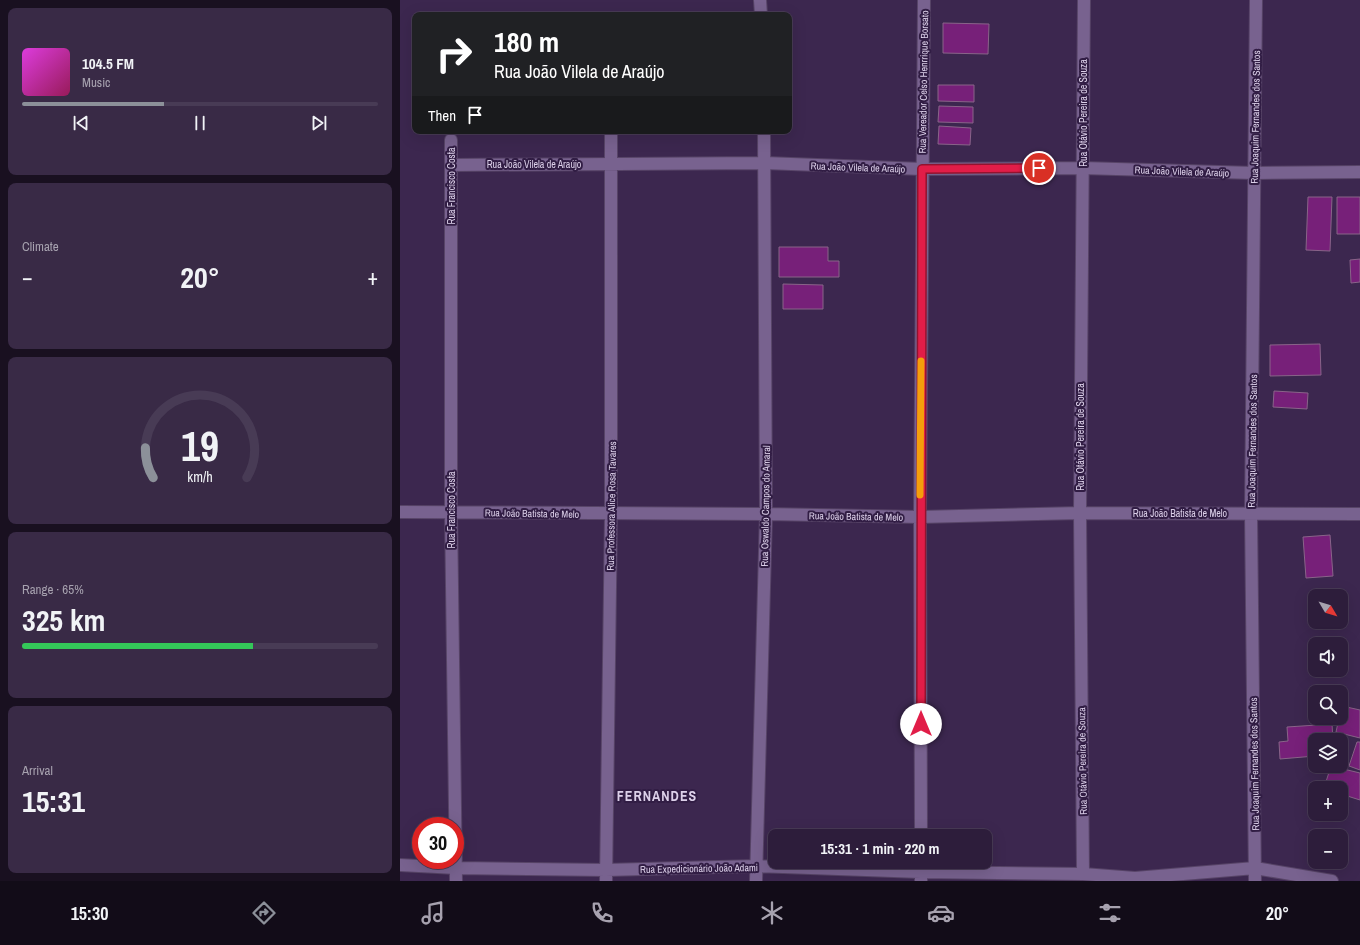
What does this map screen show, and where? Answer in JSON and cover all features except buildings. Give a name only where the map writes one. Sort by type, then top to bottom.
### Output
[{"type":"street","points":[[760,0],[761,12]]},
{"type":"street","name":"Rua Vereador Celso Henrrique Borsato","points":[[921,829],[920,517],[924,0]]},
{"type":"street","name":"Rua Otávio Pereira de Souza","points":[[1083,874],[1080,513],[1084,0]]},
{"type":"street","name":"Rua Joaquim Fernandes dos Santos","points":[[1254,881],[1251,513],[1256,0]]},
{"type":"street","name":"Rua Professora Alice Rosa Tavares","points":[[606,875],[611,514],[611,134]]},
{"type":"street","name":"Rua Oswaldo Campos do Amaral","points":[[756,881],[766,514],[764,134]]},
{"type":"street","name":"Rua Francisco Costa","points":[[451,140],[451,512],[455,817]]},
{"type":"street","name":"Rua João Vilela de Araújo","points":[[451,164],[765,163],[922,169],[1082,168],[1254,173],[1360,172]]},
{"type":"street","name":"Rua João Batista de Melo","points":[[400,512],[766,514],[920,517],[1080,513],[1360,514]]},
{"type":"street","name":"Rua Expedicionário João Adami","points":[[400,865],[412,866]]},
{"type":"street","name":"Rua Expedicionário João Adami","points":[[464,868],[606,875],[756,866],[921,872],[1083,874],[1135,878],[1255,868],[1332,881]]},
{"type":"street","name":"Rua Francisco Costa","points":[[456,869],[456,881]]},
{"type":"slow traffic","points":[[920,495],[921,361]]},
{"type":"district","name":"FERNANDES","points":[[657,796]]},
{"type":"route","points":[[921,724],[920,502],[922,169],[1039,168]]}]
